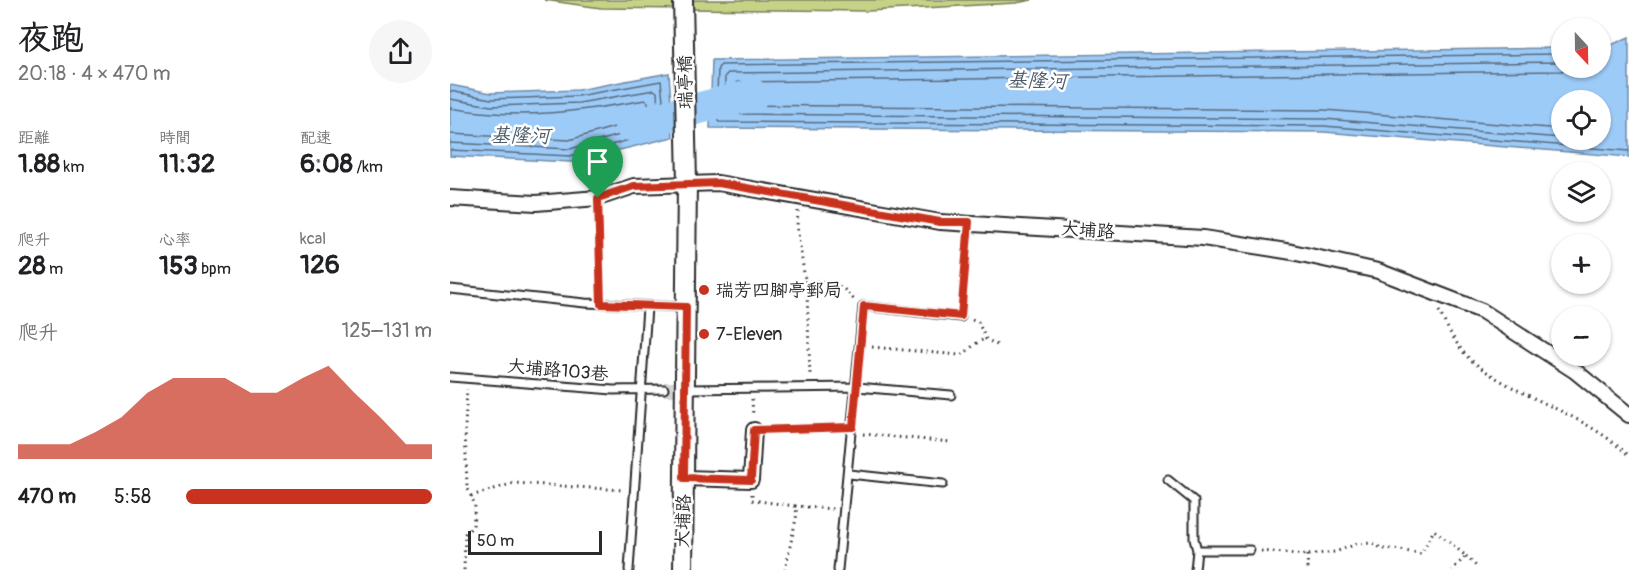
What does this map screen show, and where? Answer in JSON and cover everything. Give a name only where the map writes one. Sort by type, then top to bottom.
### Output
[{"type":"street","name":"瑞亭橋","points":[[683,0],[687,164]]},
{"type":"street","name":"大埔路","points":[[683,570],[687,164]]},
{"type":"street","name":"大埔路","points":[[450,198],[536,202],[598,198],[634,186],[718,183],[940,222],[1203,238],[1292,252],[1378,271],[1482,311],[1575,371],[1629,415]]},
{"type":"street","points":[[684,478],[751,480],[754,430]]},
{"type":"lane","points":[[450,289],[601,304],[686,307]]},
{"type":"lane","points":[[838,570],[864,306],[961,316]]},
{"type":"lane","points":[[629,570],[643,390],[646,307]]},
{"type":"lane","name":"大埔路103巷","points":[[450,377],[664,390]]},
{"type":"lane","points":[[686,389],[857,387],[951,395]]},
{"type":"lane","points":[[849,474],[943,484]]},
{"type":"lane","points":[[1168,480],[1194,501],[1194,540],[1197,549],[1195,570]]},
{"type":"lane","points":[[1197,549],[1250,550]]},
{"type":"path","points":[[799,196],[797,226],[807,293],[812,388]]},
{"type":"path","points":[[598,198],[601,304]]},
{"type":"path","points":[[969,222],[961,316],[978,322],[986,339],[997,345]]},
{"type":"path","points":[[804,282],[825,280],[840,284],[855,302],[862,317]]},
{"type":"path","points":[[1429,291],[1448,329],[1471,360],[1517,390],[1563,410],[1593,427],[1629,456]]},
{"type":"path","points":[[860,346],[959,355],[965,354],[975,342],[986,339]]},
{"type":"path","points":[[464,570],[465,534],[473,526],[475,505],[467,487],[465,427],[468,378]]},
{"type":"path","points":[[751,389],[754,430],[852,430],[951,442]]},
{"type":"path","points":[[751,480],[752,500],[844,509]]},
{"type":"path","points":[[471,496],[513,483],[634,491]]},
{"type":"path","points":[[785,570],[797,514],[795,506]]},
{"type":"path","points":[[1250,550],[1307,555],[1335,552],[1357,544],[1372,543],[1383,549],[1421,554],[1434,530],[1477,567]]},
{"type":"path","points":[[1307,555],[1308,570]]},
{"type":"path","points":[[1452,570],[1466,556]]},
{"type":"green space","points":[[544,0],[1032,0],[1016,3],[868,11],[601,8]]},
{"type":"water","points":[[1629,37],[1629,157],[1324,132],[710,128],[712,60],[1551,48],[1551,78],[1611,78],[1611,45]]},
{"type":"water","points":[[669,73],[673,137],[571,162],[450,156],[450,85],[491,93],[578,90]]},
{"type":"waterway","name":"基隆河","points":[[630,125],[753,95]]},
{"type":"tunnel","points":[[664,389],[686,389]]},
{"type":"place","name":"瑞芳四腳亭郵局","points":[[704,290]]},
{"type":"place","name":"7-Eleven","points":[[704,334]]},
{"type":"route","points":[[718,183],[940,222],[969,222],[961,316],[864,306],[853,427],[754,430],[751,480],[684,478],[686,307],[601,304],[602,251],[598,198],[634,186],[718,183]]}]
